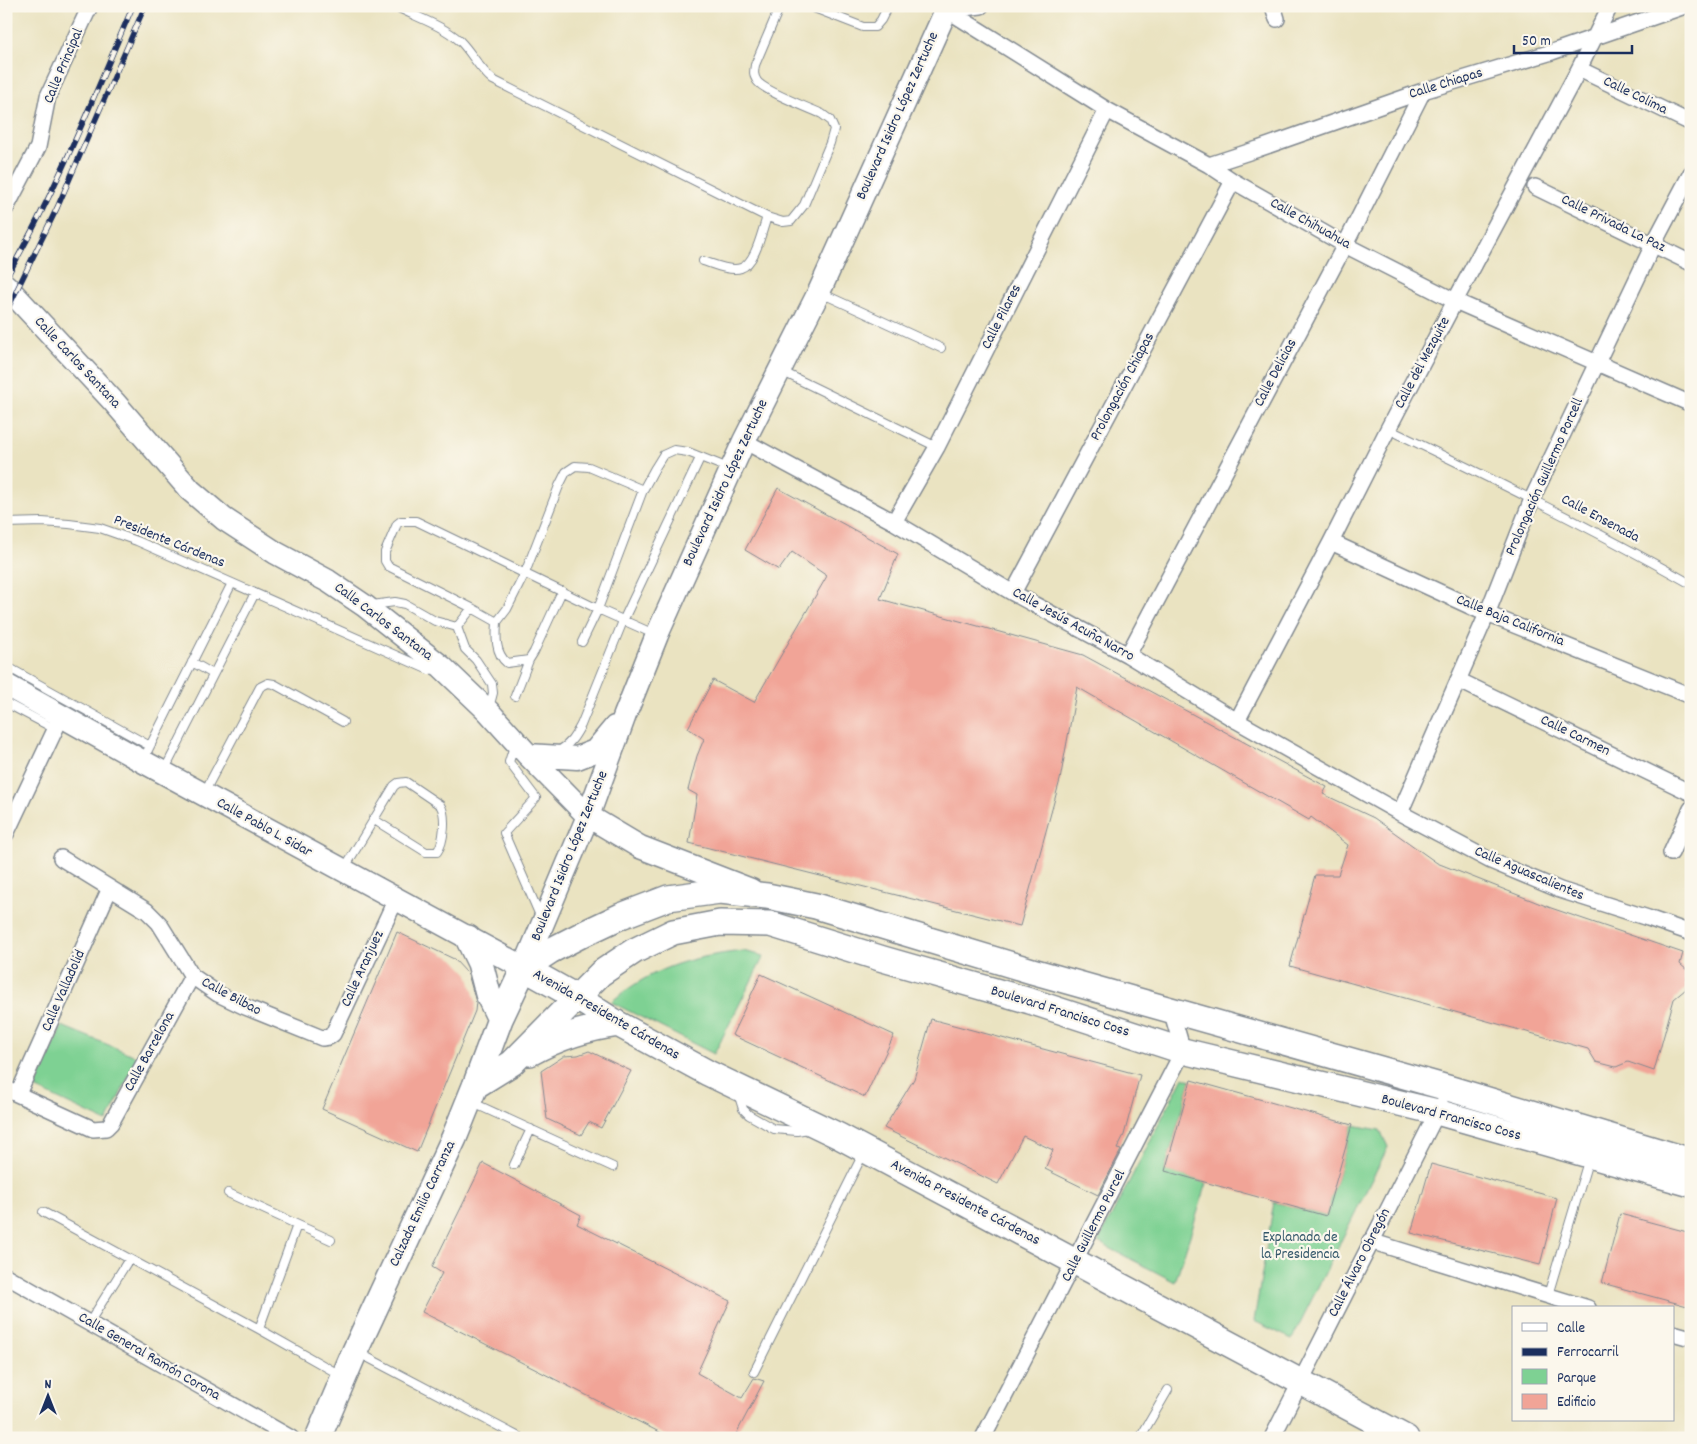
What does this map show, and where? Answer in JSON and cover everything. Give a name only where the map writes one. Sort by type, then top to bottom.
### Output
[{"type":"main road","name":"Boulevard Francisco Coss","points":[[524,968],[550,951],[585,933],[621,916],[668,898],[720,891],[767,896],[816,906],[1032,971],[1451,1089],[1691,1161]]},
{"type":"main road","name":"Boulevard Francisco Coss","points":[[472,1094],[512,1063],[601,973],[634,951],[673,932],[720,923],[770,924],[1030,1001],[1183,1051],[1437,1112],[1691,1184]]},
{"type":"main road","points":[[468,938],[480,963],[488,994],[500,1020]]},
{"type":"main road","points":[[883,959],[1013,975],[1032,971]]},
{"type":"main road","name":"Avenida Presidente Cárdenas","points":[[524,968],[576,997],[618,1024],[708,1073],[865,1150],[1300,1381],[1373,1429],[1406,1438]]},
{"type":"main road","name":"Calzada Emilio Carranza","points":[[318,1438],[355,1351],[454,1138],[500,1020],[524,968]]},
{"type":"main road","points":[[1030,1001],[1032,991],[1040,985],[1116,994]]},
{"type":"main road","points":[[512,1063],[544,1045],[573,1034],[594,1027],[618,1024]]},
{"type":"street","name":"Calle Principal","points":[[6,208],[38,147],[48,96],[90,6]]},
{"type":"street","name":"Calle del Mezquite","points":[[1237,721],[1332,542],[1455,301],[1579,69],[1610,6]]},
{"type":"street","name":"Calle Chiapas","points":[[1208,165],[1258,150],[1423,91],[1552,52],[1685,6]]},
{"type":"street","points":[[948,8],[977,7]]},
{"type":"street","name":"Calle Chihuahua","points":[[948,8],[1107,110],[1208,165],[1345,245],[1455,301],[1691,404]]},
{"type":"street","name":"Boulevard Isidro López Zertuche","points":[[524,968],[588,816],[657,635],[731,469],[819,292],[948,8]]},
{"type":"street","name":"Calle Colima","points":[[1579,69],[1691,123]]},
{"type":"street","name":"Calle Delicias","points":[[1128,655],[1345,245],[1423,91]]},
{"type":"street","name":"Calle Pilares","points":[[894,522],[937,447],[1107,110]]},
{"type":"street","name":"Prolongación Guillermo Porcell","points":[[1400,813],[1487,614],[1532,499],[1654,243],[1691,174]]},
{"type":"street","name":"Prolongación Chiapas","points":[[1013,593],[1233,181]]},
{"type":"street","name":"Calle Privada La Paz","points":[[1535,187],[1654,243],[1691,263]]},
{"type":"street","name":"Calle Carlos Santana","points":[[6,286],[114,402],[190,490],[224,519],[269,548],[328,581],[365,606],[442,667],[531,751],[588,816],[640,847],[767,896]]},
{"type":"street","name":"Calle Jesús Acuña Narro","points":[[744,441],[894,522],[1013,593],[1128,655],[1237,721],[1400,813]]},
{"type":"street","name":"Calle Baja California","points":[[1332,542],[1487,614],[1691,696]]},
{"type":"street","name":"Calle Carmen","points":[[1458,680],[1691,793]]},
{"type":"street","name":"Calle Pablo L. Sidar","points":[[6,685],[58,722],[146,754],[163,772],[524,968]]},
{"type":"street","points":[[531,751],[577,758],[595,751],[625,715]]},
{"type":"street","points":[[6,834],[58,722]]},
{"type":"street","points":[[1670,853],[1691,809]]},
{"type":"street","name":"Calle Aguascalientes","points":[[1400,813],[1491,861],[1560,890],[1691,933]]},
{"type":"street","name":"Calle Bilbao","points":[[61,858],[148,911],[158,923],[192,976],[218,994],[322,1038],[329,1037]]},
{"type":"street","name":"Calle Valladolid","points":[[12,1092],[110,888]]},
{"type":"street","name":"Calle Aranjuez","points":[[329,1037],[333,1034],[396,899]]},
{"type":"street","name":"Calle Barcelona","points":[[12,1092],[93,1129],[106,1128],[111,1123],[192,976]]},
{"type":"street","points":[[1171,1010],[1183,1051]]},
{"type":"street","name":"Calle Guillermo Purcel","points":[[983,1438],[1183,1051]]},
{"type":"street","name":"Calle Álvaro Obregón","points":[[1272,1438],[1370,1241],[1437,1112],[1451,1089]]},
{"type":"street","points":[[1370,1241],[1580,1306]]},
{"type":"street","name":"Calle General Ramón Corona","points":[[6,1276],[291,1438]]},
{"type":"street","points":[[1674,1333],[1691,1338]]},
{"type":"lane","points":[[395,6],[451,34],[462,43],[484,72],[493,80],[767,217],[783,222],[791,221],[804,205],[834,129],[830,120],[822,114],[768,89],[758,83],[754,75],[756,65],[780,6]]},
{"type":"lane","points":[[809,6],[863,27],[875,27],[888,6]]},
{"type":"lane","points":[[703,262],[730,268],[741,268],[750,262],[767,217]]},
{"type":"lane","points":[[819,292],[941,348]]},
{"type":"lane","points":[[780,371],[937,447]]},
{"type":"lane","name":"Calle Ensenada","points":[[1388,429],[1605,536],[1691,584]]},
{"type":"lane","points":[[582,642],[598,609],[643,490],[663,455],[674,450],[688,452],[731,469]]},
{"type":"lane","points":[[543,923],[504,833],[536,798],[509,762],[531,751],[566,747],[574,739],[623,621],[700,458]]},
{"type":"lane","points":[[528,660],[507,663],[502,659],[497,646],[497,622],[507,609],[524,573],[566,472],[576,466],[589,467],[643,490]]},
{"type":"lane","points":[[497,622],[388,566],[385,560],[385,552],[397,524],[401,521],[416,521],[623,621],[657,635]]},
{"type":"lane","name":"Presidente Cárdenas","points":[[6,523],[42,522],[100,528],[137,541],[429,670],[442,667]]},
{"type":"lane","name":"Presidente Cárdenas","points":[[146,754],[232,583]]},
{"type":"lane","points":[[515,696],[528,660],[534,652],[562,592]]},
{"type":"lane","points":[[163,772],[255,593]]},
{"type":"lane","points":[[365,606],[395,602],[405,604],[435,621],[456,627]]},
{"type":"lane","points":[[456,627],[472,608]]},
{"type":"lane","points":[[456,627],[465,649],[476,660],[492,684],[493,693],[488,711]]},
{"type":"lane","points":[[192,662],[213,674]]},
{"type":"lane","points":[[6,666],[146,754]]},
{"type":"lane","points":[[203,794],[260,687],[264,684],[274,684],[343,722]]},
{"type":"lane","points":[[6,703],[58,722]]},
{"type":"lane","points":[[343,870],[373,819],[394,786],[398,783],[406,782],[440,805],[444,816],[440,847],[437,852],[426,852],[373,819]]},
{"type":"lane","points":[[472,1094],[531,1129],[613,1167]]},
{"type":"lane","points":[[514,1165],[531,1129]]},
{"type":"lane","points":[[754,1372],[865,1150]]},
{"type":"lane","points":[[1548,1295],[1590,1156]]},
{"type":"lane","points":[[228,1193],[330,1240]]},
{"type":"lane","points":[[43,1212],[259,1329],[344,1378]]},
{"type":"lane","points":[[259,1329],[297,1225]]},
{"type":"lane","points":[[89,1323],[129,1258]]},
{"type":"lane","points":[[355,1351],[521,1438]]},
{"type":"lane","points":[[1140,1438],[1168,1390]]},
{"type":"green space","points":[[743,951],[764,956],[714,1054],[611,1002],[657,972],[689,961]]},
{"type":"green space","points":[[62,1026],[138,1057],[107,1122],[35,1088]]},
{"type":"green space","points":[[1183,1077],[1191,1080],[1165,1170],[1207,1183],[1175,1282],[1098,1242]]},
{"type":"green space","name":"Explanada de la Presidencia","points":[[1352,1125],[1380,1130],[1388,1147],[1292,1339],[1254,1321],[1274,1202],[1326,1216]]},
{"type":"building","points":[[778,488],[898,554],[880,599],[1083,655],[1327,787],[1323,794],[1374,818],[1437,863],[1551,908],[1683,953],[1680,964],[1688,971],[1686,989],[1674,999],[1654,1071],[1628,1062],[1616,1067],[1596,1062],[1588,1049],[1290,966],[1315,875],[1338,875],[1348,845],[1311,817],[1309,820],[1077,687],[1060,780],[1020,926],[689,843],[697,795],[688,790],[697,756],[704,739],[688,728],[713,680],[754,702],[827,576],[792,552],[779,570],[745,550]]},
{"type":"building","points":[[397,932],[454,959],[468,974],[476,1002],[475,1011],[417,1152],[322,1109]]},
{"type":"building","points":[[761,974],[894,1035],[865,1097],[732,1035]]},
{"type":"building","points":[[931,1019],[1140,1075],[1124,1135],[1117,1149],[1121,1150],[1098,1195],[1045,1169],[1053,1150],[1023,1136],[998,1184],[884,1128],[914,1079]]},
{"type":"building","points":[[589,1051],[631,1071],[601,1128],[589,1122],[581,1135],[547,1119],[541,1071],[564,1056],[578,1055]]},
{"type":"building","points":[[1191,1080],[1352,1125],[1326,1216],[1165,1171]]},
{"type":"building","points":[[483,1163],[581,1215],[577,1224],[730,1301],[697,1373],[742,1398],[754,1378],[764,1381],[734,1438],[671,1438],[422,1312],[442,1273],[432,1267]]},
{"type":"building","points":[[1431,1164],[1557,1198],[1540,1265],[1411,1233]]},
{"type":"building","points":[[1620,1214],[1691,1233],[1691,1307],[1602,1283]]},
{"type":"railway","points":[[6,278],[58,178],[133,6]]},
{"type":"railway","points":[[6,312],[57,208],[145,6]]}]
